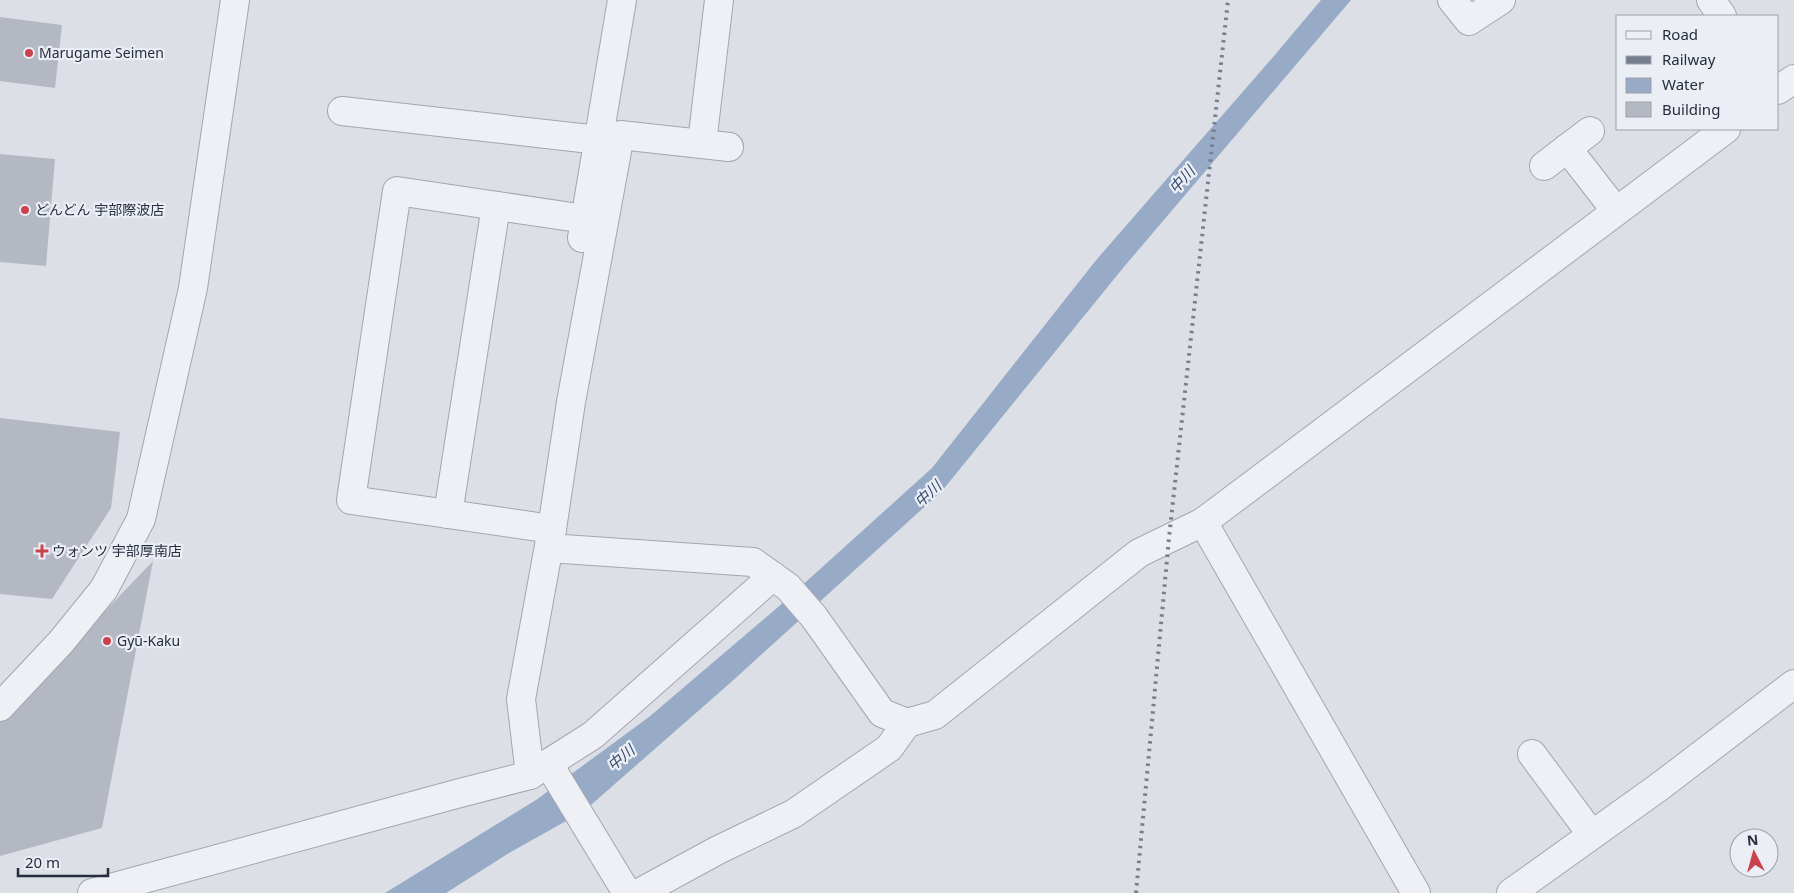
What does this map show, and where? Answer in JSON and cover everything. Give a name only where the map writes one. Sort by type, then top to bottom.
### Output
[{"type":"street","points":[[0,707],[61,642],[104,589],[141,519],[193,288],[235,0]]},
{"type":"street","points":[[540,504],[622,0]]},
{"type":"street","points":[[627,893],[585,822],[544,770],[521,699],[550,538],[571,402],[620,135],[715,145],[719,0]]},
{"type":"street","points":[[1452,0],[1469,22],[1500,0]]},
{"type":"street","points":[[1711,0],[1721,15]]},
{"type":"street","points":[[1779,89],[1794,79]]},
{"type":"street","points":[[342,111],[599,140]]},
{"type":"street","points":[[585,219],[397,191],[350,500],[448,514],[550,538],[754,562],[780,582],[814,617],[882,713],[907,723],[935,715],[1139,552],[1204,522],[1725,130]]},
{"type":"street","points":[[1544,166],[1590,131]]},
{"type":"street","points":[[1567,148],[1616,211]]},
{"type":"street","points":[[448,514],[496,206]]},
{"type":"street","points":[[1204,522],[1416,893]]},
{"type":"street","points":[[92,893],[544,770],[593,735],[780,582]]},
{"type":"street","points":[[1511,893],[1659,787],[1794,684]]},
{"type":"street","points":[[639,893],[718,850],[793,814],[889,748],[907,723]]},
{"type":"street","points":[[1532,754],[1592,835]]},
{"type":"water","name":"中川","points":[[1321,0],[1351,0],[1123,268],[942,491],[729,684],[584,811],[509,853],[446,893],[385,893],[536,800],[649,717],[777,608],[932,468],[1097,259]]},
{"type":"building","name":"Marugame Seimen","points":[[0,17],[62,25],[55,88],[0,81]]},
{"type":"building","name":"どんどん 宇部際波店","points":[[0,154],[55,159],[46,266],[0,262]]},
{"type":"building","name":"ウォンツ 宇部厚南店","points":[[0,418],[120,432],[111,508],[52,599],[0,594]]},
{"type":"building","name":"Gyū-Kaku","points":[[153,561],[102,828],[0,856],[0,721]]},
{"type":"railway","points":[[1136,893],[1169,538],[1228,0]]},
{"type":"place","name":"Marugame Seimen","points":[[29,53]]},
{"type":"place","name":"どんどん 宇部際波店","points":[[25,210]]},
{"type":"place","name":"ウォンツ 宇部厚南店","points":[[42,551]]},
{"type":"place","name":"Gyū-Kaku","points":[[107,641]]}]
